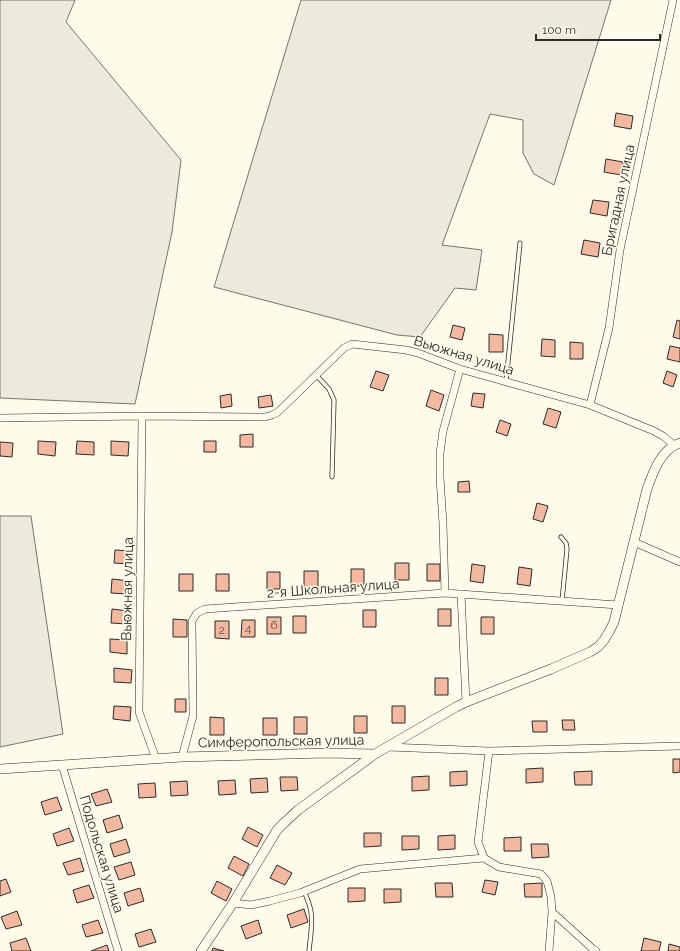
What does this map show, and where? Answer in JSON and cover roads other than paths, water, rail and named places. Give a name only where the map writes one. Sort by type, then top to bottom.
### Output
[{"type":"street","name":"Бригадная улица","points":[[590,405],[609,328],[620,250],[673,0]]},
{"type":"street","name":"Вьюжная улица","points":[[0,418],[142,416],[265,417],[278,412],[344,348],[352,344],[406,350],[418,353],[460,369],[590,405],[654,430],[677,444]]},
{"type":"street","points":[[445,593],[440,453],[443,431],[460,369]]},
{"type":"street","name":"Вьюжная улица","points":[[142,416],[139,712],[156,759]]},
{"type":"street","points":[[388,747],[466,702],[551,669],[598,647],[614,622],[647,489],[652,475],[665,453],[677,444]]},
{"type":"street","points":[[634,542],[680,562]]},
{"type":"street","name":"2-я Школьная улица","points":[[182,756],[193,716],[192,622],[197,613],[205,610],[445,593],[618,605]]},
{"type":"street","points":[[461,594],[466,702]]},
{"type":"street","name":"Симферопольская улица","points":[[0,769],[182,756],[326,753],[374,754],[388,747],[489,751],[680,746]]},
{"type":"street","points":[[484,858],[478,842],[489,751]]},
{"type":"street","points":[[201,951],[233,903],[277,830],[303,806],[374,754]]},
{"type":"street","name":"Подольская улица","points":[[62,765],[118,951]]},
{"type":"street","points":[[233,903],[251,905],[270,901],[304,891],[360,869],[484,858],[499,867],[541,874],[547,881],[551,897],[552,912],[549,951]]},
{"type":"street","points":[[552,912],[596,951]]},
{"type":"lane","points":[[506,382],[520,243]]},
{"type":"lane","points":[[316,375],[329,389],[334,400],[332,477]]},
{"type":"lane","points":[[561,537],[566,543],[567,549],[562,601]]},
{"type":"lane","points":[[304,891],[312,913],[309,951]]}]
